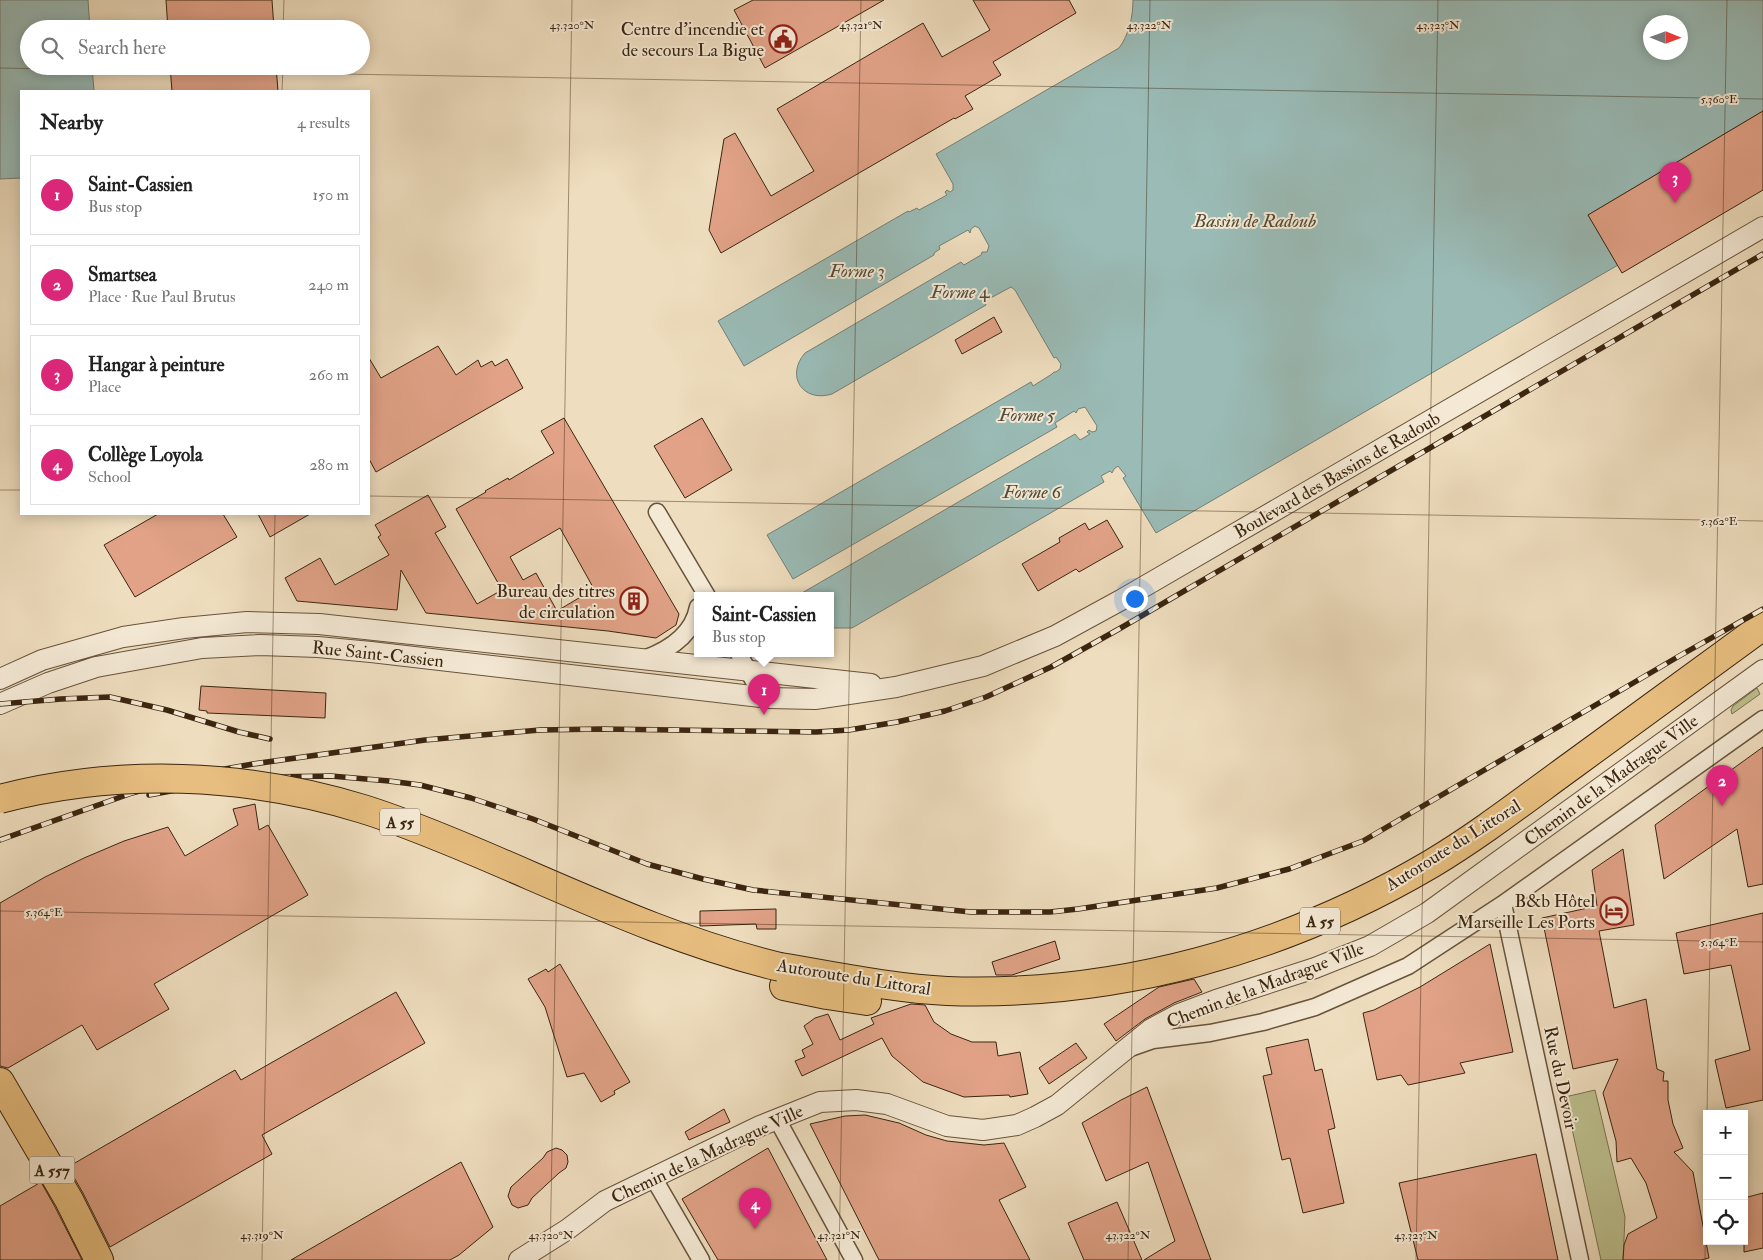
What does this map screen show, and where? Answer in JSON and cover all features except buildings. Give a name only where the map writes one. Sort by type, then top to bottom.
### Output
[{"type":"highway","name":"Autoroute du Littoral","points":[[0,799],[77,783],[136,779],[201,779],[258,785],[364,809],[435,835],[685,940],[750,960],[886,986],[948,991],[1021,990],[1062,987],[1130,978],[1222,955],[1274,939],[1330,916],[1387,888],[1432,863],[1473,836],[1763,626]]},
{"type":"highway","name":"Autoroute du Littoral","points":[[0,818],[38,808],[102,799],[221,798],[277,806],[372,830],[436,854],[684,958],[779,984],[827,995],[883,1003],[989,1008],[1039,1006],[1109,998],[1175,986],[1273,957],[1367,918],[1433,883],[1496,841],[1763,647]]},
{"type":"highway","name":"A 557","points":[[0,1082],[69,1200],[99,1260]]},
{"type":"street","name":"Boulevard des Bassins de Radoub","points":[[763,698],[815,699],[896,687],[983,666],[1055,636],[1121,600],[1763,227]]},
{"type":"street","points":[[657,512],[702,592]]},
{"type":"street","points":[[644,659],[661,653],[689,630],[694,619]]},
{"type":"street","name":"Rue Saint-Cassien","points":[[0,678],[42,660],[123,637],[184,628],[247,622],[320,624],[644,659],[744,662]]},
{"type":"street","name":"Rue Saint-Cassien","points":[[0,704],[48,683],[129,660],[202,648],[260,645],[318,647],[763,698]]},
{"type":"street","name":"Boulevard des Bassins de Radoub","points":[[744,662],[896,687]]},
{"type":"street","points":[[744,662],[763,698]]},
{"type":"street","name":"Chemin de la Madrague Ville","points":[[519,1260],[568,1229],[606,1201],[778,1119],[820,1102],[856,1100],[887,1104],[947,1126],[983,1130],[1017,1124],[1035,1118],[1057,1105],[1151,1029],[1179,1014],[1315,968],[1370,946],[1428,913],[1763,670]]},
{"type":"street","points":[[1129,1048],[1153,1040],[1210,1033],[1263,1022],[1315,1007],[1408,966],[1503,904],[1763,719]]},
{"type":"street","name":"Rue du Devoir","points":[[1503,904],[1580,1260]]},
{"type":"street","points":[[778,1119],[854,1260]]},
{"type":"street","points":[[653,1177],[701,1260]]},
{"type":"green space","points":[[1757,688],[1760,694],[1732,714],[1733,706]]},
{"type":"green space","points":[[1595,1090],[1625,1217],[1623,1260],[1601,1260],[1565,1097]]},
{"type":"water","points":[[0,0],[88,0],[89,20],[20,20],[20,75],[93,75],[94,90],[20,90],[20,178],[0,179]]},
{"type":"water","name":"Bassin de Radoub","points":[[1133,0],[1763,0],[1763,111],[1588,215],[1618,265],[1156,533],[1123,478],[1126,476],[1118,466],[1112,473],[1110,471],[1101,476],[1104,482],[852,628],[834,628],[834,592],[804,592],[1075,434],[1080,440],[1090,434],[1087,432],[1089,430],[1092,432],[1096,431],[1097,426],[1085,407],[1078,409],[1076,413],[1074,411],[1055,423],[1057,427],[793,579],[767,535],[1031,382],[1033,386],[1060,369],[1061,364],[1056,357],[1054,358],[1015,290],[1011,287],[985,301],[986,305],[832,394],[813,395],[800,386],[797,370],[799,362],[805,353],[961,262],[964,265],[981,255],[982,252],[987,252],[989,246],[979,228],[975,226],[971,229],[970,233],[968,230],[939,246],[940,249],[934,255],[744,366],[718,321],[908,211],[917,208],[919,210],[947,195],[945,192],[953,190],[953,184],[936,154],[1119,48],[1128,31]]},
{"type":"railway","points":[[0,840],[132,793],[208,772],[425,740],[540,730],[816,732],[849,730],[945,711],[986,697],[1051,667],[1763,254]]},
{"type":"railway","points":[[149,795],[220,782],[268,777],[331,776],[389,781],[420,785],[471,798],[533,819],[647,864],[753,890],[971,912],[1050,912],[1078,909],[1217,888],[1289,869],[1363,841],[1763,609]]},
{"type":"railway","points":[[0,704],[110,697],[167,710],[239,732],[270,739]]},
{"type":"place","name":"Centre d'incendie et de secours La Bigue","points":[[783,39]]},
{"type":"place","name":"Hangar à peinture","points":[[1675,203]]},
{"type":"place","name":"Bureau des titres de circulation","points":[[634,601]]},
{"type":"place","name":"Saint-Cassien","points":[[764,715]]},
{"type":"place","name":"Smartsea","points":[[1722,806]]},
{"type":"place","name":"B&b Hôtel Marseille Les Ports","points":[[1614,911]]},
{"type":"place","name":"Collège Loyola","points":[[755,1229]]},
{"type":"water label","name":"Forme 3","points":[[857,270]]},
{"type":"water label","name":"Forme 4","points":[[960,291]]},
{"type":"water label","name":"Forme 5","points":[[1027,414]]},
{"type":"water label","name":"Forme 6","points":[[1032,491]]}]
